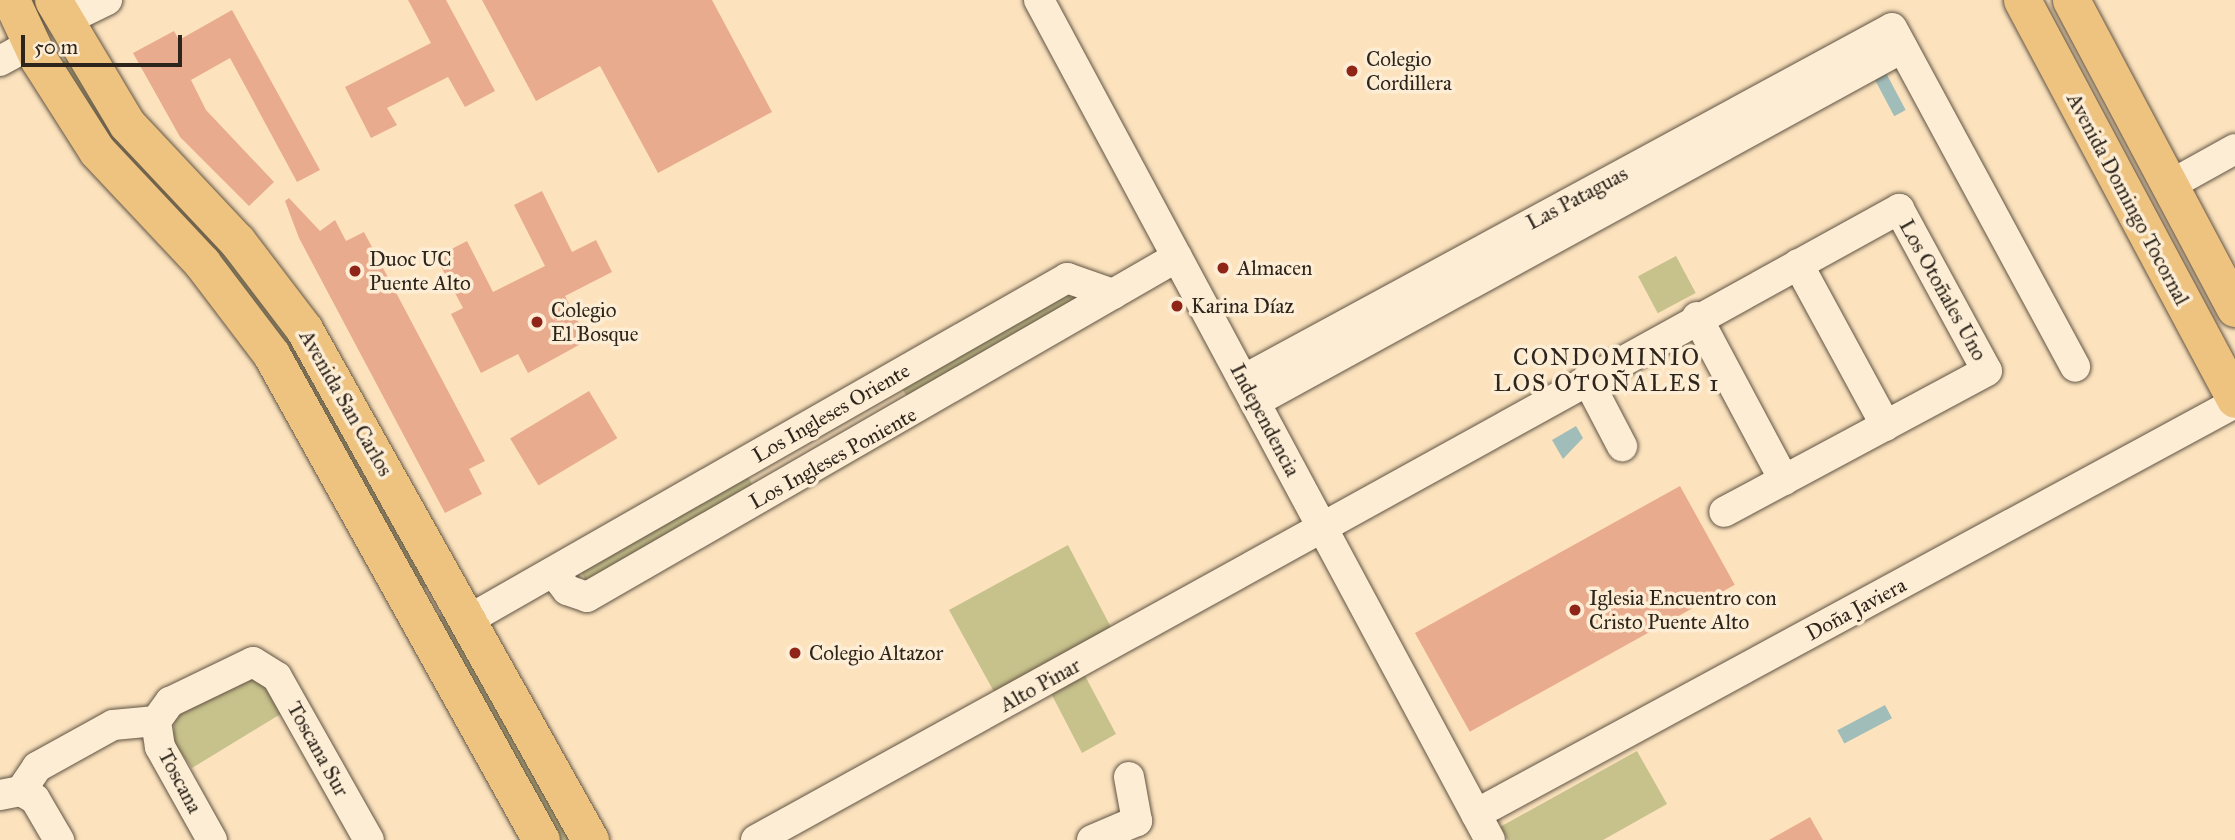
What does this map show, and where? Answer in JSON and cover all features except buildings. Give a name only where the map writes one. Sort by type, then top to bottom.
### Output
[{"type":"main road","name":"Avenida Domingo Tocornal","points":[[2022,0],[2235,401]]},
{"type":"main road","name":"Avenida San Carlos","points":[[13,6],[15,52],[97,151],[250,322],[403,590],[541,840]]},
{"type":"main road","name":"Avenida San Carlos","points":[[59,11],[127,124],[237,241],[304,328],[590,840]]},
{"type":"main road","name":"Avenida Domingo Tocornal","points":[[2077,11],[2229,297]]},
{"type":"main road","points":[[2044,41],[2077,11]]},
{"type":"main road","points":[[2166,271],[2191,268],[2204,250]]},
{"type":"main road","points":[[2185,305],[2200,288],[2229,297]]},
{"type":"main road","points":[[403,590],[461,607]]},
{"type":"street","points":[[59,11],[107,0]]},
{"type":"street","name":"Independencia","points":[[1039,0],[1483,827]]},
{"type":"street","name":"Las Pataguas","points":[[1249,391],[1892,28],[2075,367]]},
{"type":"street","points":[[2170,185],[2235,149]]},
{"type":"street","name":"Los Otoñales Uno","points":[[1323,527],[1697,317],[1899,209],[1987,371],[1724,512]]},
{"type":"street","name":"Los Ingleses Poniente","points":[[553,572],[567,590],[587,597],[1093,311],[1113,294],[1177,257]]},
{"type":"street","points":[[1798,264],[1886,426]]},
{"type":"street","name":"Los Ingleses Oriente","points":[[461,607],[553,572],[1067,278],[1113,294]]},
{"type":"street","points":[[1697,317],[1784,480]]},
{"type":"street","points":[[1587,379],[1622,446]]},
{"type":"street","name":"Doña Javiera","points":[[1483,827],[2235,401]]},
{"type":"street","name":"Alto Pinar","points":[[756,840],[1323,527]]},
{"type":"street","name":"Toscana Sur","points":[[156,721],[170,702],[203,684],[244,663],[261,664],[277,677],[369,840]]},
{"type":"street","points":[[10,793],[37,767],[113,725],[156,721]]},
{"type":"street","name":"Toscana","points":[[156,721],[160,747],[212,840]]},
{"type":"street","points":[[1092,840],[1145,831],[1129,777]]},
{"type":"street","points":[[10,793],[35,799],[59,840]]},
{"type":"shaded area","points":[[69,60],[266,298],[430,585],[421,590],[56,63]]},
{"type":"shaded area","points":[[1676,256],[1696,293],[1658,313],[1638,276]]},
{"type":"shaded area","points":[[1067,290],[1078,309],[912,405],[901,386]]},
{"type":"shaded area","points":[[745,471],[755,490],[585,580],[575,561]]},
{"type":"shaded area","points":[[1068,545],[1115,635],[1075,657],[1116,734],[1082,753],[1042,676],[998,699],[949,610]]},
{"type":"shaded area","points":[[451,609],[579,840],[553,840],[431,620]]},
{"type":"shaded area","points":[[247,676],[268,683],[284,712],[192,768],[172,740],[176,714]]},
{"type":"shaded area","points":[[1637,751],[1667,804],[1603,840],[1508,840],[1500,827]]},
{"type":"water","points":[[1886,73],[1906,110],[1894,116],[1875,79]]},
{"type":"water","points":[[1576,426],[1583,438],[1563,459],[1552,440]]},
{"type":"water","points":[[1885,705],[1892,718],[1844,744],[1837,730]]},
{"type":"place","name":"Colegio Cordillera","points":[[1352,71]]},
{"type":"place","name":"Almacen","points":[[1223,268]]},
{"type":"place","name":"Duoc UC Puente Alto","points":[[355,271]]},
{"type":"place","name":"Karina Díaz","points":[[1177,306]]},
{"type":"place","name":"Colegio El Bosque","points":[[537,322]]},
{"type":"place","name":"Iglesia Encuentro con Cristo Puente Alto","points":[[1575,610]]},
{"type":"place","name":"Colegio Altazor","points":[[795,653]]},
{"type":"district","name":"CONDOMINIO LOS OTOÑALES 1","points":[[1607,370]]}]
